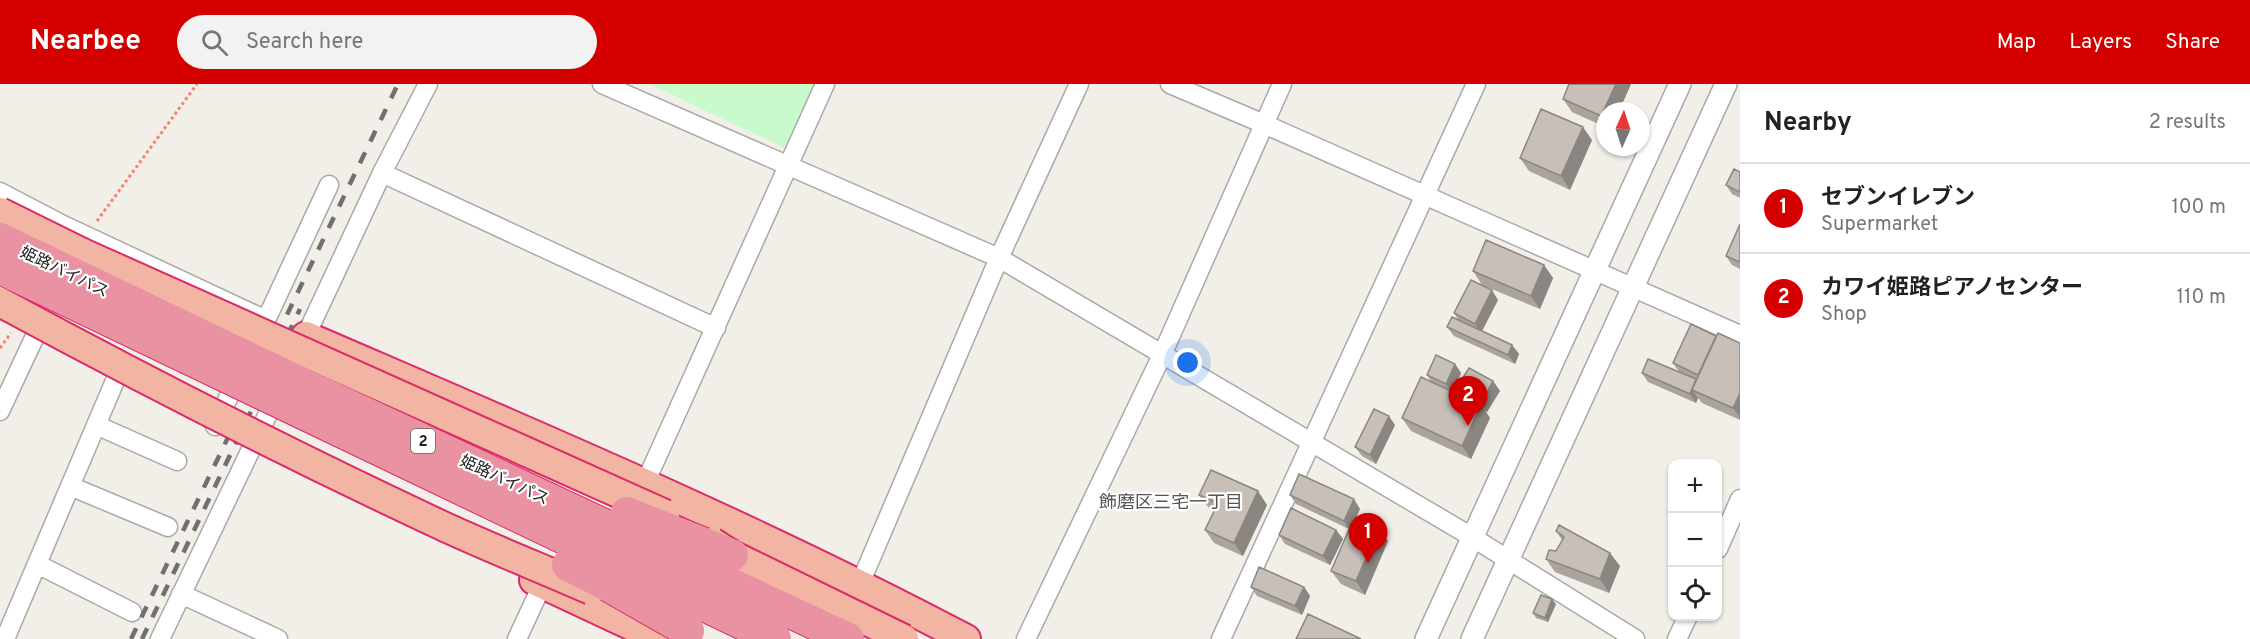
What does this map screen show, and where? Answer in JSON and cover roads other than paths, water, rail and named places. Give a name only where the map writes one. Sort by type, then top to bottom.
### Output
[{"type":"highway","points":[[0,212],[85,254],[631,498],[672,518],[732,555]]},
{"type":"highway","name":"姫路バイパス","points":[[0,239],[295,396],[775,639]]},
{"type":"highway","name":"姫路バイパス","points":[[0,268],[848,639]]},
{"type":"highway","points":[[0,302],[188,401],[671,637]]},
{"type":"highway","points":[[306,336],[645,483],[860,583],[966,639]]},
{"type":"highway","points":[[671,637],[604,582],[458,513],[320,441],[295,396],[338,387],[663,528],[732,555],[904,639]]},
{"type":"highway","points":[[252,446],[588,605],[671,637]]},
{"type":"street","points":[[160,639],[382,173],[428,84]]},
{"type":"street","points":[[602,84],[999,258],[1472,537],[1635,639]]},
{"type":"street","points":[[588,605],[716,328],[825,84]]},
{"type":"street","points":[[838,639],[999,258],[1079,84]]},
{"type":"street","points":[[1170,84],[1264,123],[1632,289],[1740,335]]},
{"type":"street","points":[[1026,639],[1162,355],[1282,84]]},
{"type":"street","points":[[1221,639],[1476,84]]},
{"type":"street","points":[[1426,639],[1680,84]]},
{"type":"street","points":[[1472,639],[1726,84]]},
{"type":"street","points":[[382,173],[716,328]]},
{"type":"street","points":[[0,314],[215,427],[329,185]]},
{"type":"street","points":[[0,192],[63,225],[266,320]]},
{"type":"street","points":[[0,307],[63,225]]},
{"type":"street","points":[[0,411],[36,334]]},
{"type":"street","points":[[5,639],[117,376]]},
{"type":"street","points":[[96,425],[177,461]]},
{"type":"street","points":[[70,486],[168,527]]},
{"type":"street","points":[[1722,540],[1740,499]]},
{"type":"street","points":[[37,564],[132,612]]},
{"type":"street","points":[[517,639],[543,584]]},
{"type":"street","points":[[181,594],[278,639]]},
{"type":"street","points":[[1677,639],[1686,621]]},
{"type":"railway","points":[[131,639],[398,84]]},
{"type":"railway","points":[[142,639],[300,309]]},
{"type":"place","name":"カワイ姫路ピアノセンター","points":[[1468,426]]},
{"type":"place","name":"セブンイレブン","points":[[1368,563]]},
{"type":"district","name":"飾磨区三宅一丁目","points":[[1171,502]]}]
